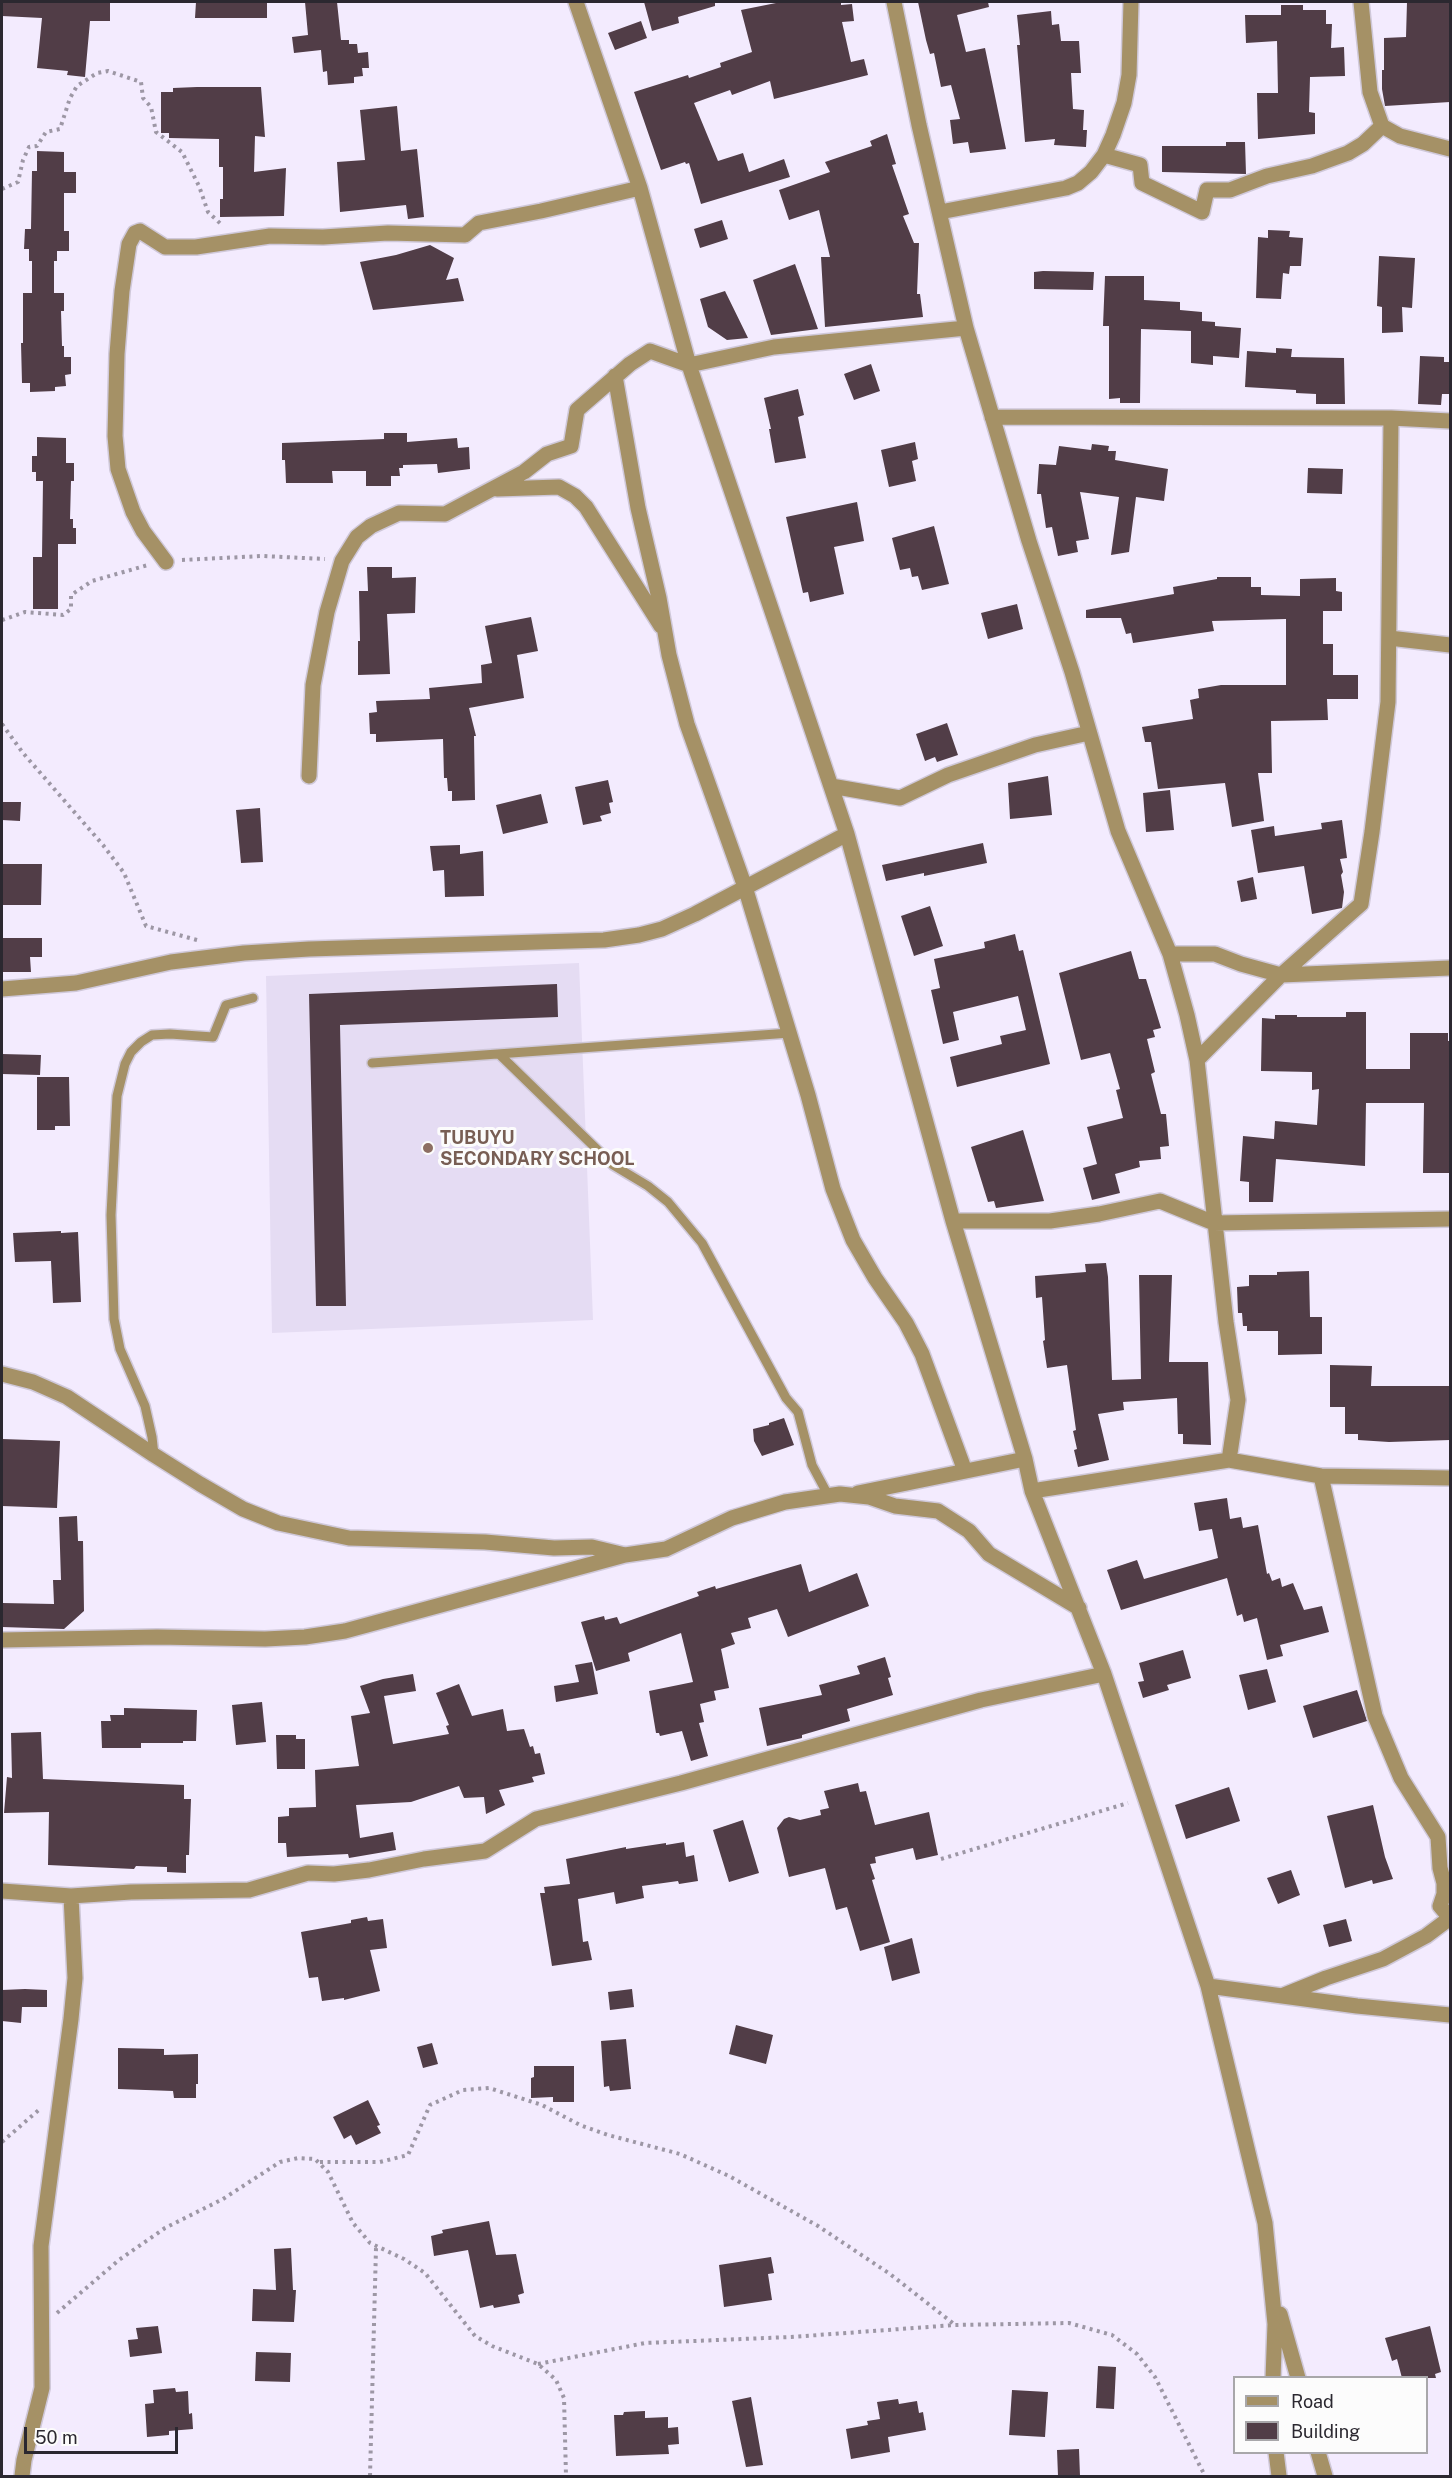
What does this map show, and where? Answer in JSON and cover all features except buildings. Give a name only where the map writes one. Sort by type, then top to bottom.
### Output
[{"type":"street","points":[[576,2],[640,188],[689,365],[847,834],[953,1221],[1025,1459],[1032,1491],[1104,1674],[1208,1986],[1265,2223],[1275,2324],[1273,2376]]},
{"type":"street","points":[[894,2],[919,125],[966,328],[1118,831],[1170,954],[1197,1060],[1214,1223],[1238,1400],[1228,1460]]},
{"type":"street","points":[[940,212],[1072,186],[1086,178],[1104,155],[1120,117],[1129,75],[1131,2]]},
{"type":"street","points":[[1361,2],[1370,92],[1382,126],[1400,136],[1450,149]]},
{"type":"street","points":[[1104,155],[1140,165],[1142,183],[1202,212],[1207,190],[1230,190],[1267,176],[1335,158],[1358,148],[1382,126]]},
{"type":"street","points":[[166,562],[143,531],[133,512],[118,469],[115,436],[117,354],[131,237],[141,231],[165,247],[196,247],[270,236],[323,237],[388,233],[465,235],[479,223],[640,188]]},
{"type":"street","points":[[309,776],[313,685],[334,582],[350,547],[357,537],[371,526],[399,513],[445,514],[524,472],[547,454],[571,446],[577,411],[615,376],[650,351],[689,365],[774,347],[966,328]]},
{"type":"street","points":[[615,376],[628,458],[664,630],[687,724],[746,887],[833,1189],[854,1240],[875,1278],[906,1323],[922,1354],[965,1471]]},
{"type":"street","points":[[992,417],[1391,418],[1450,421]]},
{"type":"street","points":[[1197,1060],[1281,975],[1361,904],[1388,702],[1391,418]]},
{"type":"street","points":[[491,490],[559,487],[575,495],[586,507],[634,587],[664,630]]},
{"type":"street","points":[[1389,638],[1450,645]]},
{"type":"street","points":[[831,786],[900,798],[948,775],[1035,745],[1089,733]]},
{"type":"street","points":[[2,989],[76,983],[171,962],[244,953],[604,940],[662,929],[847,834]]},
{"type":"street","points":[[1170,954],[1215,954],[1281,975],[1450,968]]},
{"type":"street","points":[[953,1221],[1050,1221],[1099,1214],[1160,1201],[1214,1223],[1450,1219]]},
{"type":"street","points":[[2,1374],[33,1382],[66,1396],[154,1455],[243,1509],[278,1523],[349,1538],[485,1542],[554,1548],[592,1547],[625,1555]]},
{"type":"street","points":[[2,1640],[157,1636],[265,1640],[305,1637],[404,1616],[625,1555],[666,1549],[732,1518],[785,1502],[828,1495],[853,1494],[1025,1459]]},
{"type":"street","points":[[1032,1491],[1228,1460],[1321,1476],[1450,1478]]},
{"type":"street","points":[[1284,1995],[1383,1959],[1432,1933],[1450,1918],[1440,1906],[1444,1894],[1444,1883],[1440,1868],[1438,1837],[1401,1778],[1375,1716],[1321,1476]]},
{"type":"street","points":[[853,1494],[895,1506],[938,1511],[969,1531],[989,1554],[1079,1608]]},
{"type":"street","points":[[2,1891],[71,1896],[131,1892],[249,1890],[308,1873],[334,1874],[369,1870],[485,1851],[536,1819],[681,1783],[981,1701],[1104,1674]]},
{"type":"street","points":[[22,2476],[42,2388],[41,2246],[75,1978],[71,1896]]},
{"type":"street","points":[[1208,1986],[1395,2010],[1450,2014]]},
{"type":"street","points":[[1272,2286],[1297,2376]]},
{"type":"street","points":[[1276,2454],[1279,2476]]},
{"type":"street","points":[[1318,2454],[1324,2476]]},
{"type":"lane","points":[[154,1455],[145,1407],[120,1349],[114,1319],[111,1215],[118,1086],[131,1052],[146,1038],[152,1035],[170,1034],[213,1037],[226,1005],[252,998]]},
{"type":"lane","points":[[372,1063],[790,1034]]},
{"type":"lane","points":[[499,1054],[613,1165],[648,1186],[668,1202],[702,1243],[786,1398],[798,1412],[812,1465],[828,1495]]},
{"type":"path","points":[[2,189],[18,182],[23,160],[29,147],[37,146],[46,132],[60,129],[70,98],[77,86],[97,72],[108,71],[122,74],[141,82],[143,98],[150,107],[156,132],[182,152],[199,186],[208,212],[240,242]]},
{"type":"path","points":[[2,724],[23,753],[104,845],[124,873],[147,926],[201,941]]},
{"type":"path","points":[[941,1859],[1128,1803]]},
{"type":"path","points":[[2,2142],[63,2086]]},
{"type":"path","points":[[42,2326],[126,2254],[165,2228],[223,2199],[280,2162],[305,2158],[320,2162],[380,2162],[408,2155],[430,2105],[463,2090],[489,2088],[542,2105],[580,2125],[608,2135],[680,2154],[729,2176],[818,2226],[890,2274],[955,2325]]},
{"type":"path","points":[[320,2162],[328,2172],[353,2223],[364,2239],[376,2248],[404,2259],[425,2274],[468,2329],[482,2341],[538,2364],[556,2380],[564,2398],[566,2476]]},
{"type":"path","points":[[370,2476],[376,2248]]},
{"type":"path","points":[[538,2364],[645,2343],[791,2337],[955,2325],[1069,2323],[1113,2335],[1137,2354],[1155,2378],[1205,2476]]},
{"type":"shaded area","name":"TUBUYU SECONDARY SCHOOL","points":[[579,963],[593,1320],[272,1333],[266,976]]},
{"type":"place","name":"TUBUYU SECONDARY SCHOOL","points":[[428,1148]]}]
